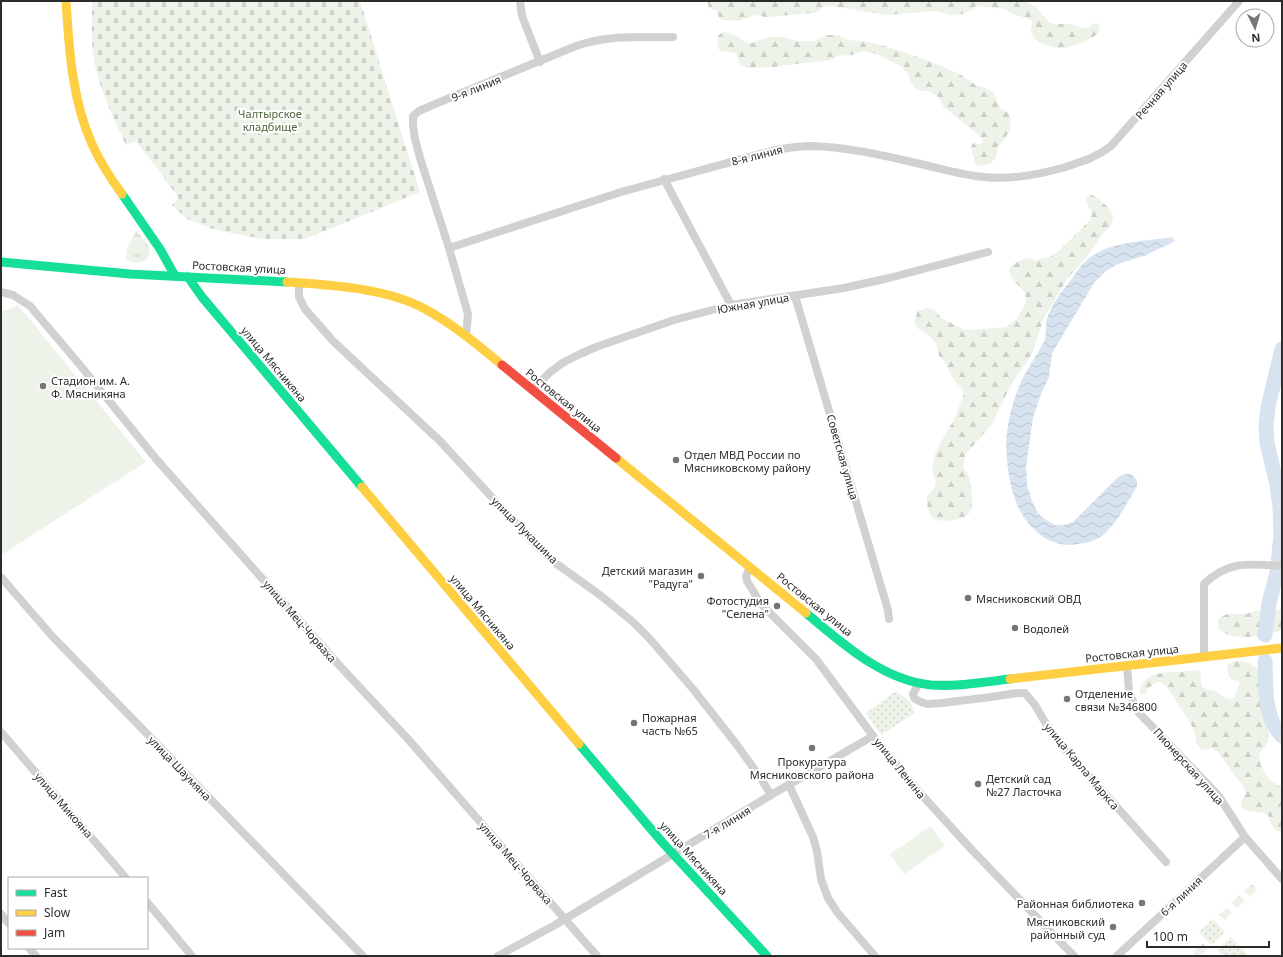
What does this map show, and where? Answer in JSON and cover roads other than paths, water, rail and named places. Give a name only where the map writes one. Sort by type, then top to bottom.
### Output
[{"type":"main road","points":[[66,1],[72,73],[83,120],[91,141],[101,162],[121,195],[161,250],[174,276]]},
{"type":"main road","name":"Ростовская улица","points":[[1,262],[94,271],[298,282],[358,288],[392,296],[425,310],[466,335],[856,652],[888,672],[902,678],[919,683],[945,685],[963,684],[1282,648]]},
{"type":"main road","name":"улица Мясникяна","points":[[188,277],[202,297],[588,755],[673,854],[768,956]]},
{"type":"street","points":[[520,1],[522,16],[540,62]]},
{"type":"street","name":"Речная улица","points":[[1073,164],[1101,154],[1111,146],[1238,1]]},
{"type":"street","name":"9-я линия","points":[[449,248],[420,158],[415,139],[413,116],[419,111],[592,41],[609,38],[673,37]]},
{"type":"street","name":"8-я линия","points":[[449,248],[664,179],[775,150],[796,147],[810,146],[863,152],[915,162],[964,175],[1000,178],[1018,177],[1040,173],[1073,164]]},
{"type":"street","points":[[664,179],[731,305]]},
{"type":"street","points":[[449,248],[468,314],[466,335]]},
{"type":"street","name":"Южная улица","points":[[533,390],[549,373],[564,362],[596,347],[674,320],[731,305],[844,288],[889,278],[988,252]]},
{"type":"street","name":"улица Лукашина","points":[[298,282],[299,297],[305,309],[333,341],[440,441],[536,546],[554,562],[600,595],[633,622],[649,638],[693,689],[732,739],[771,795]]},
{"type":"street","name":"улица Мец-Чорваха","points":[[1,292],[13,294],[30,306],[80,364],[157,460],[338,664],[407,738],[564,920],[597,956]]},
{"type":"street","name":"Советская улица","points":[[796,296],[886,603],[888,618]]},
{"type":"street","points":[[1204,657],[1204,584],[1227,568],[1238,565],[1256,564],[1282,566]]},
{"type":"street","name":"улица Ленина","points":[[750,567],[746,576],[747,581],[761,604],[816,659],[873,736],[920,793],[971,849],[1074,956]]},
{"type":"street","name":"улица Шаумяна","points":[[1,577],[52,636],[363,956]]},
{"type":"street","name":"Пионерская улица","points":[[1127,666],[1129,693],[1140,713],[1218,795],[1245,837],[1282,879]]},
{"type":"street","name":"улица Карла Маркса","points":[[919,683],[913,694],[915,699],[927,704],[1025,693],[1035,705],[1046,724],[1064,748],[1166,862]]},
{"type":"street","name":"улица Микояна","points":[[1,732],[125,877]]},
{"type":"street","name":"7-я линия","points":[[498,956],[564,920],[771,795],[873,736]]},
{"type":"street","points":[[789,785],[813,837],[817,851],[820,879],[828,898],[837,912],[875,956]]},
{"type":"street","name":"6-я линия","points":[[1117,956],[1245,837]]},
{"type":"street","points":[[148,903],[192,956]]},
{"type":"street","points":[[1,914],[8,923]]},
{"type":"water","points":[[1172,237],[1175,241],[1144,256],[1118,264],[1106,271],[1094,283],[1052,353],[1049,377],[1041,394],[1033,418],[1026,466],[1027,485],[1038,513],[1055,525],[1063,525],[1073,522],[1117,478],[1124,474],[1131,474],[1137,480],[1137,486],[1122,512],[1103,535],[1094,540],[1081,544],[1067,545],[1056,543],[1046,539],[1030,525],[1023,516],[1012,491],[1008,469],[1006,442],[1010,414],[1016,393],[1024,375],[1044,342],[1047,318],[1052,308],[1061,293],[1084,263],[1094,255],[1115,246],[1138,241]]},
{"type":"waterway","points":[[1265,635],[1269,603],[1277,573],[1281,535],[1280,507],[1277,485],[1267,443],[1266,424],[1268,407],[1282,349]]},
{"type":"waterway","points":[[1265,661],[1268,708],[1274,725],[1282,736]]},
{"type":"place","name":"Стадион им. А. Ф. Мясникяна","points":[[43,386]]},
{"type":"place","name":"Отдел МВД России по Мясниковскому району","points":[[676,460]]},
{"type":"place","name":"Детский магазин \"Радуга\"","points":[[701,576]]},
{"type":"place","name":"Мясниковский ОВД","points":[[968,598]]},
{"type":"place","name":"Фотостудия \"Селена\"","points":[[777,606]]},
{"type":"place","name":"Водолей","points":[[1015,628]]},
{"type":"place","name":"Отделение связи №346800","points":[[1067,699]]},
{"type":"place","name":"Пожарная часть №65","points":[[634,723]]},
{"type":"place","name":"Прокуратура Мясниковского района","points":[[812,748]]},
{"type":"place","name":"Детский сад №27 Ласточка","points":[[978,784]]},
{"type":"place","name":"Районная библиотека","points":[[1142,903]]},
{"type":"place","name":"Мясниковский районный суд","points":[[1113,927]]},
{"type":"park label","name":"Чалтырское кладбище","points":[[270,119]]}]
